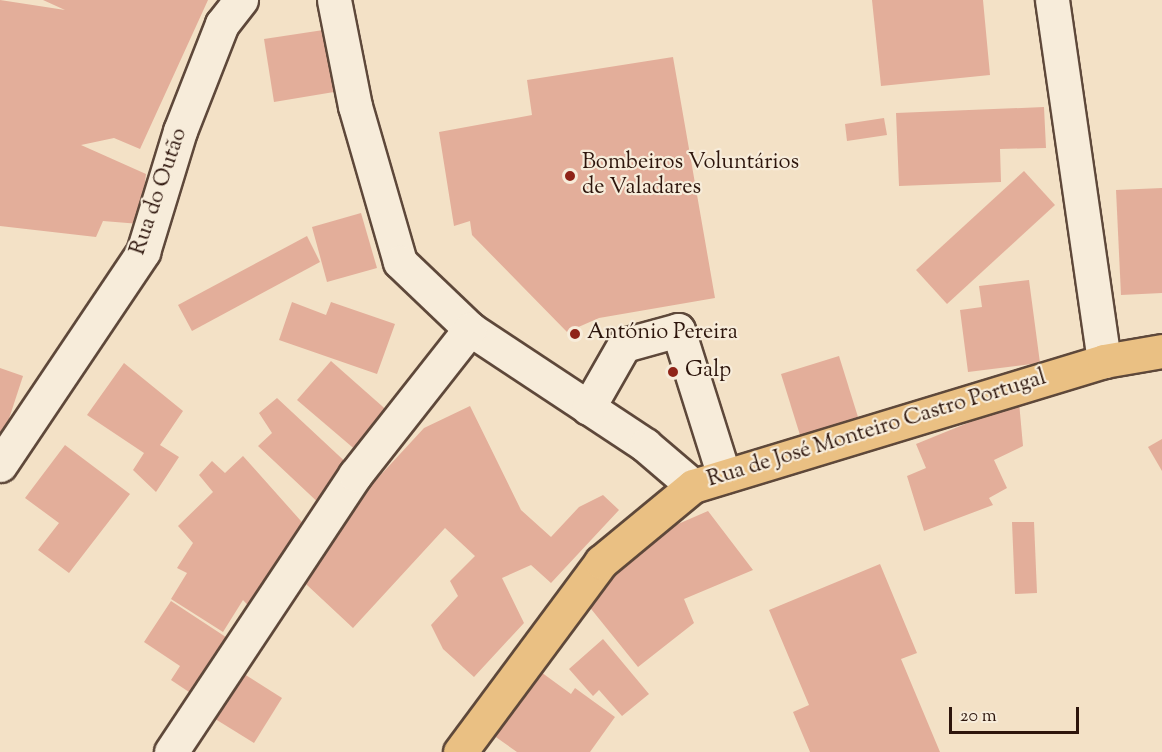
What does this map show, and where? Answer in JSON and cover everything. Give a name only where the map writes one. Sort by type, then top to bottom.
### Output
[{"type":"main road","name":"Rua de José Monteiro Castro Portugal","points":[[460,752],[601,562],[693,486],[1104,361],[1162,351]]},
{"type":"street","name":"Rua do Outão","points":[[0,465],[143,252],[180,130],[218,34],[241,0]]},
{"type":"street","points":[[334,0],[355,106],[400,262],[470,329],[645,445],[693,486]]},
{"type":"street","points":[[1052,0],[1104,361]]},
{"type":"street","points":[[171,752],[355,475],[470,329]]},
{"type":"street","points":[[588,408],[624,345],[678,330],[724,476]]},
{"type":"building","points":[[0,0],[65,10],[43,0],[208,0],[140,149],[114,138],[81,145],[146,174],[140,224],[103,221],[96,237],[0,226]]},
{"type":"building","points":[[872,0],[983,0],[990,75],[881,86]]},
{"type":"building","points":[[330,29],[340,91],[274,102],[264,39]]},
{"type":"building","name":"Bombeiros Voluntários de Valadares","points":[[673,57],[715,298],[599,318],[567,332],[472,235],[470,221],[454,226],[439,132],[532,115],[527,80]]},
{"type":"building","points":[[1044,107],[1046,148],[1000,149],[1001,182],[899,186],[896,113]]},
{"type":"building","points":[[884,118],[887,135],[847,141],[845,124]]},
{"type":"building","points":[[1024,171],[1055,205],[947,304],[916,270]]},
{"type":"building","points":[[1162,188],[1162,293],[1121,295],[1116,190]]},
{"type":"building","points":[[361,213],[377,268],[327,282],[312,227]]},
{"type":"building","points":[[307,236],[320,262],[192,331],[178,305]]},
{"type":"building","points":[[1029,280],[1040,363],[968,372],[960,310],[982,307],[979,286]]},
{"type":"building","points":[[292,302],[326,315],[331,302],[395,324],[377,374],[279,340]]},
{"type":"building","points":[[839,356],[858,417],[800,435],[781,374]]},
{"type":"building","points":[[331,361],[391,414],[358,452],[297,400]]},
{"type":"building","points":[[124,363],[183,411],[160,445],[179,457],[156,492],[133,470],[144,453],[87,415]]},
{"type":"building","points":[[0,368],[23,376],[4,434],[0,433]]},
{"type":"building","points":[[277,398],[352,468],[324,508],[258,446],[272,433],[259,413]]},
{"type":"building","points":[[1019,402],[1023,446],[994,460],[1007,488],[989,498],[993,505],[924,531],[907,476],[926,468],[916,444]]},
{"type":"building","points":[[470,406],[521,510],[551,537],[579,507],[603,495],[619,510],[551,583],[531,565],[502,578],[524,623],[474,677],[443,649],[431,625],[458,596],[450,581],[475,556],[445,528],[353,628],[292,571],[424,428]]},
{"type":"building","points":[[1162,439],[1162,471],[1148,447]]},
{"type":"building","points":[[65,445],[130,494],[69,573],[38,550],[59,523],[25,498]]},
{"type":"building","points":[[243,456],[309,530],[256,614],[243,600],[223,632],[171,599],[187,573],[177,568],[193,543],[178,526],[213,492],[199,475],[212,461],[225,473]]},
{"type":"building","points":[[708,511],[753,570],[684,599],[694,623],[638,667],[579,594],[655,534]]},
{"type":"building","points":[[1012,522],[1034,522],[1037,593],[1015,594]]},
{"type":"building","points":[[880,564],[917,653],[901,659],[940,752],[810,752],[793,712],[809,705],[769,610]]},
{"type":"building","points":[[171,601],[238,645],[201,700],[171,680],[180,666],[144,642]]},
{"type":"building","points":[[603,639],[649,694],[622,716],[599,690],[593,696],[569,669]]},
{"type":"building","points":[[530,664],[571,694],[575,688],[615,717],[590,752],[517,752],[483,728]]},
{"type":"building","points":[[241,672],[282,698],[254,743],[212,717]]},
{"type":"place","name":"Bombeiros Voluntários de Valadares","points":[[570,176]]},
{"type":"place","name":"António Pereira","points":[[575,334]]},
{"type":"place","name":"Galp","points":[[673,372]]}]
